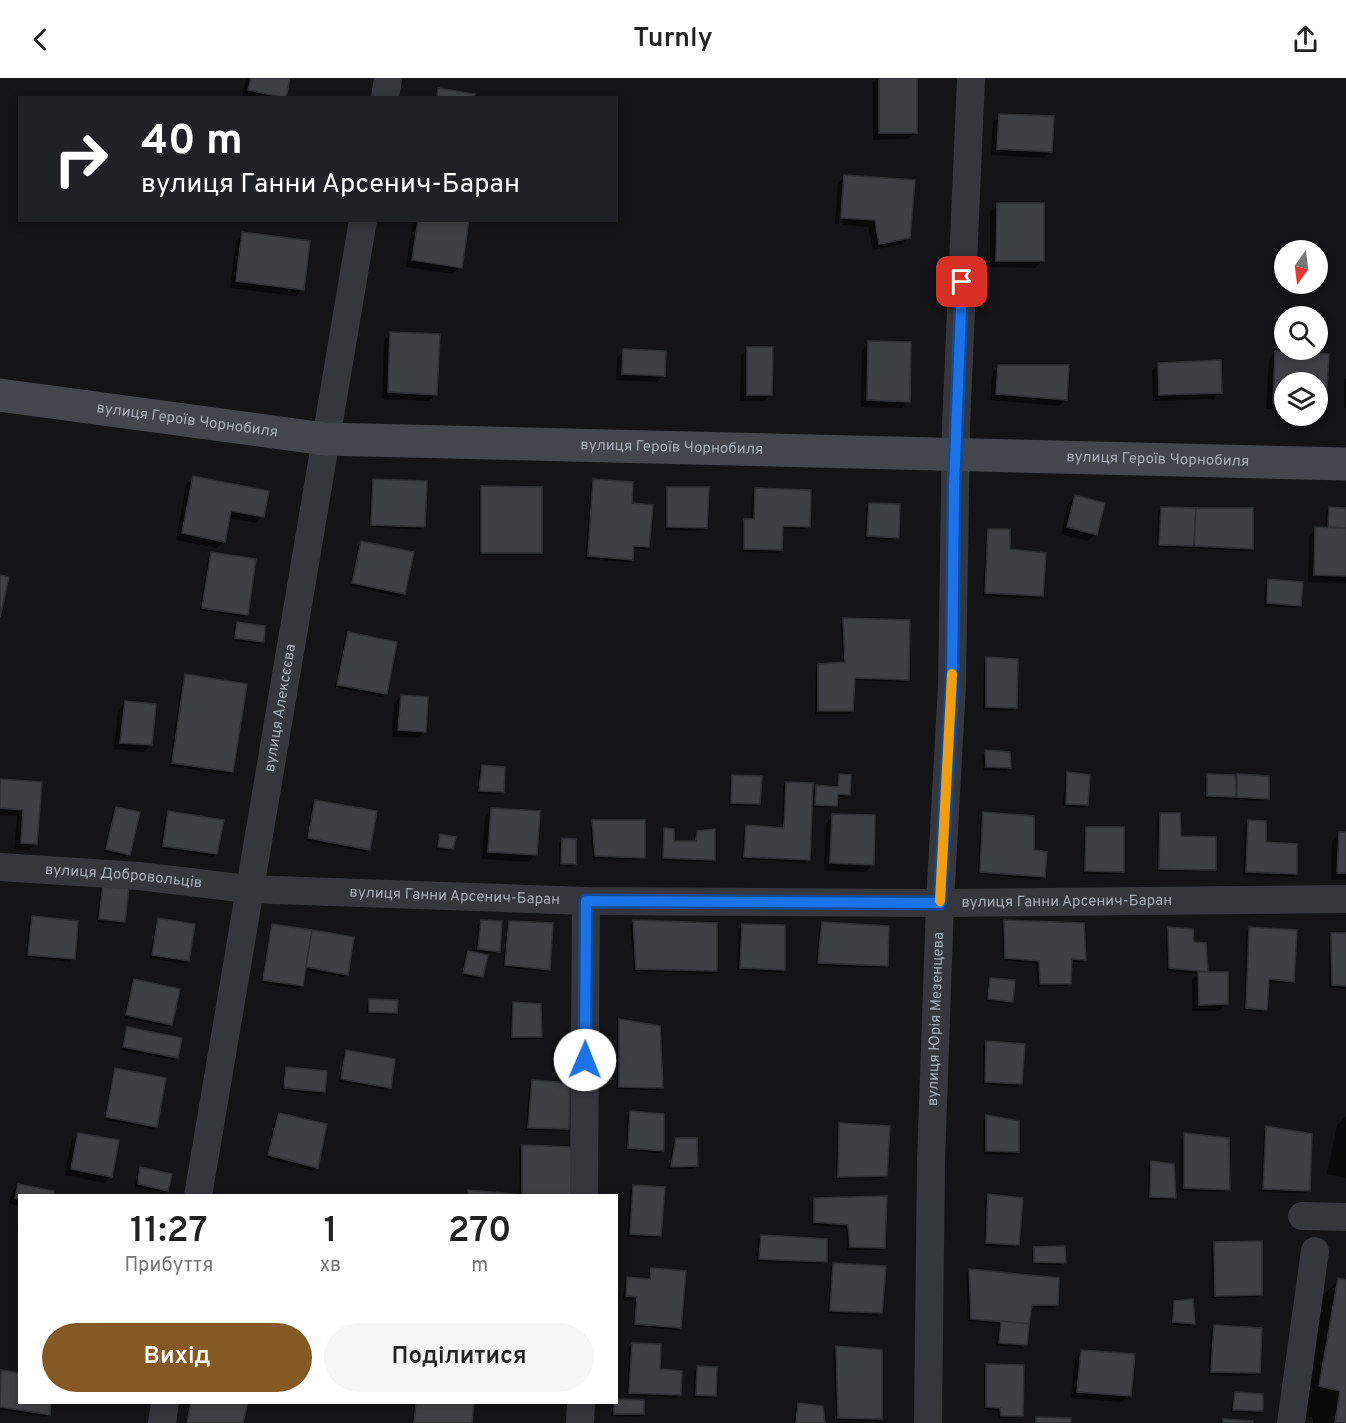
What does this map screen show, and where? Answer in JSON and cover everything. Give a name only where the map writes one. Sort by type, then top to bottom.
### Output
[{"type":"main road","name":"вулиця Героїв Чорнобиля","points":[[0,395],[325,439],[1346,464]]},
{"type":"street","points":[[385,96],[388,78]]},
{"type":"street","name":"вулиця Юрія Мезенцева","points":[[928,1423],[931,1162],[940,903],[952,685],[956,455],[971,78]]},
{"type":"street","name":"вулиця Алексєєва","points":[[198,1194],[248,889],[363,222]]},
{"type":"street","name":"вулиця Добровольців","points":[[0,867],[139,876],[248,889]]},
{"type":"street","name":"вулиця Ганни Арсенич-Баран","points":[[248,889],[586,901],[940,903],[1346,899]]},
{"type":"street","points":[[584,1194],[586,901]]},
{"type":"street","points":[[1302,1216],[1346,1217]]},
{"type":"street","points":[[1291,1423],[1315,1251]]},
{"type":"street","points":[[162,1423],[165,1404]]},
{"type":"street","points":[[580,1423],[581,1404]]},
{"type":"building","points":[[251,78],[290,78],[286,96],[248,90]]},
{"type":"building","points":[[879,78],[917,78],[917,133],[879,133]]},
{"type":"building","points":[[438,88],[475,94],[474,96],[437,96]]},
{"type":"building","points":[[999,114],[1054,116],[1052,152],[997,149]]},
{"type":"building","points":[[844,175],[915,180],[910,238],[879,244],[875,220],[841,218]]},
{"type":"building","points":[[997,203],[1044,203],[1044,261],[996,261]]},
{"type":"building","points":[[418,222],[469,222],[462,268],[412,260]]},
{"type":"building","points":[[242,232],[310,241],[304,290],[236,281]]},
{"type":"building","points":[[390,332],[440,334],[437,395],[388,392]]},
{"type":"building","points":[[868,341],[911,342],[910,402],[867,400]]},
{"type":"building","points":[[747,347],[773,347],[772,395],[747,395]]},
{"type":"building","points":[[623,349],[666,351],[665,376],[622,374]]},
{"type":"building","points":[[1329,354],[1328,372],[1274,372],[1275,360],[1328,360]]},
{"type":"building","points":[[1221,360],[1222,393],[1159,395],[1158,363]]},
{"type":"building","points":[[998,365],[1069,365],[1067,400],[996,394]]},
{"type":"building","points":[[193,476],[269,491],[264,517],[231,511],[225,542],[182,533]]},
{"type":"building","points":[[373,479],[427,481],[425,527],[371,525]]},
{"type":"building","points":[[593,479],[633,482],[632,503],[653,505],[649,547],[634,546],[633,560],[588,556]]},
{"type":"building","points":[[481,486],[542,487],[542,553],[481,553]]},
{"type":"building","points":[[667,487],[709,487],[707,528],[667,527]]},
{"type":"building","points":[[755,488],[811,490],[810,527],[783,526],[782,550],[744,549],[744,519],[754,519]]},
{"type":"building","points":[[1075,495],[1105,503],[1097,535],[1067,527]]},
{"type":"building","points":[[869,503],[900,504],[899,538],[867,536]]},
{"type":"building","points":[[1161,507],[1196,508],[1194,546],[1159,545]]},
{"type":"building","points":[[1329,507],[1346,508],[1346,528],[1328,527]]},
{"type":"building","points":[[1196,508],[1253,508],[1253,549],[1194,546]]},
{"type":"building","points":[[1315,527],[1346,528],[1346,576],[1314,575]]},
{"type":"building","points":[[988,529],[1010,529],[1010,549],[1046,553],[1043,596],[985,593]]},
{"type":"building","points":[[361,541],[414,552],[405,594],[352,583]]},
{"type":"building","points":[[211,552],[256,559],[248,615],[202,608]]},
{"type":"building","points":[[0,575],[9,577],[0,617]]},
{"type":"building","points":[[1268,579],[1303,582],[1301,606],[1267,603]]},
{"type":"building","points":[[843,618],[910,620],[909,680],[855,678],[853,711],[818,711],[818,664],[845,662]]},
{"type":"building","points":[[237,622],[265,626],[264,642],[235,638]]},
{"type":"building","points":[[348,632],[397,642],[387,694],[337,685]]},
{"type":"building","points":[[986,657],[1018,659],[1017,708],[986,707]]},
{"type":"building","points":[[185,674],[247,684],[233,772],[172,763]]},
{"type":"building","points":[[401,695],[428,697],[426,732],[398,730]]},
{"type":"building","points":[[125,701],[156,704],[152,745],[120,743]]},
{"type":"building","points":[[985,750],[1010,752],[1011,768],[986,767]]},
{"type":"building","points":[[482,765],[505,767],[504,792],[479,791]]},
{"type":"building","points":[[1067,772],[1090,775],[1088,805],[1066,804]]},
{"type":"building","points":[[839,774],[851,775],[850,795],[838,794],[837,806],[815,805],[816,785],[838,787]]},
{"type":"building","points":[[1207,774],[1235,775],[1236,797],[1207,796]]},
{"type":"building","points":[[1237,774],[1269,776],[1269,799],[1237,797]]},
{"type":"building","points":[[732,775],[762,776],[760,804],[731,803]]},
{"type":"building","points":[[0,779],[42,782],[37,844],[21,843],[23,810],[0,808]]},
{"type":"building","points":[[786,782],[813,783],[810,860],[744,857],[746,825],[784,828]]},
{"type":"building","points":[[315,800],[377,811],[370,850],[308,838]]},
{"type":"building","points":[[116,807],[140,812],[130,855],[106,849]]},
{"type":"building","points":[[491,808],[540,811],[537,855],[488,852]]},
{"type":"building","points":[[168,811],[224,820],[217,854],[163,846]]},
{"type":"building","points":[[983,812],[1034,816],[1034,850],[1047,852],[1045,877],[980,872]]},
{"type":"building","points":[[1160,813],[1180,813],[1181,836],[1216,837],[1216,870],[1159,869]]},
{"type":"building","points":[[832,814],[875,815],[874,865],[830,863]]},
{"type":"building","points":[[592,820],[645,820],[645,858],[595,856]]},
{"type":"building","points":[[1248,820],[1266,821],[1266,842],[1297,844],[1297,874],[1246,872]]},
{"type":"building","points":[[1086,827],[1124,827],[1124,872],[1085,871]]},
{"type":"building","points":[[664,828],[674,829],[674,841],[696,841],[697,831],[715,829],[715,860],[663,858]]},
{"type":"building","points":[[1339,832],[1346,832],[1346,873],[1337,873]]},
{"type":"building","points":[[440,834],[456,837],[453,849],[438,847]]},
{"type":"building","points":[[562,838],[576,839],[576,864],[561,864]]},
{"type":"building","points":[[103,884],[129,887],[125,922],[99,919]]},
{"type":"building","points":[[32,916],[78,921],[75,959],[28,955]]},
{"type":"building","points":[[158,918],[195,924],[189,961],[152,955]]},
{"type":"building","points":[[481,920],[502,921],[500,952],[478,949]]},
{"type":"building","points":[[633,920],[717,923],[717,971],[636,969]]},
{"type":"building","points":[[1004,920],[1084,923],[1086,960],[1072,959],[1071,984],[1040,984],[1039,961],[1005,958]]},
{"type":"building","points":[[509,921],[553,923],[550,970],[505,965]]},
{"type":"building","points":[[822,922],[889,926],[888,966],[818,963]]},
{"type":"building","points":[[272,924],[312,930],[303,986],[263,980]]},
{"type":"building","points":[[742,924],[785,925],[785,970],[740,968]]},
{"type":"building","points":[[1168,927],[1193,929],[1194,942],[1206,943],[1208,972],[1169,968]]},
{"type":"building","points":[[1249,927],[1297,930],[1294,982],[1269,979],[1267,1010],[1246,1008]]},
{"type":"building","points":[[312,930],[354,937],[348,975],[306,967]]},
{"type":"building","points":[[1331,933],[1346,933],[1346,986],[1332,985]]},
{"type":"building","points":[[468,951],[488,955],[483,977],[463,973]]},
{"type":"building","points":[[1198,972],[1228,972],[1228,1004],[1199,1005]]},
{"type":"building","points":[[990,978],[1015,980],[1013,1002],[988,999]]},
{"type":"building","points":[[134,979],[180,989],[172,1025],[126,1015]]},
{"type":"building","points":[[369,999],[398,1000],[397,1013],[369,1012]]},
{"type":"building","points":[[513,1002],[541,1004],[542,1037],[512,1037]]},
{"type":"building","points":[[619,1019],[660,1026],[663,1088],[619,1087]]},
{"type":"building","points":[[127,1027],[182,1038],[178,1058],[123,1047]]},
{"type":"building","points":[[986,1041],[1025,1044],[1022,1084],[985,1082]]},
{"type":"building","points":[[346,1050],[395,1059],[391,1088],[341,1079]]},
{"type":"building","points":[[286,1067],[327,1071],[325,1092],[284,1088]]},
{"type":"building","points":[[115,1068],[166,1078],[157,1127],[106,1117]]},
{"type":"building","points":[[532,1080],[570,1083],[569,1129],[528,1128]]},
{"type":"building","points":[[630,1111],[664,1114],[664,1151],[628,1148]]},
{"type":"building","points":[[279,1113],[327,1124],[318,1168],[268,1155]]},
{"type":"building","points":[[986,1115],[1019,1121],[1019,1152],[986,1151]]},
{"type":"building","points":[[839,1123],[890,1126],[887,1176],[838,1177]]},
{"type":"building","points":[[1266,1126],[1312,1134],[1310,1191],[1263,1189]]},
{"type":"building","points":[[78,1133],[119,1140],[112,1177],[71,1169]]},
{"type":"building","points":[[1184,1133],[1229,1138],[1230,1190],[1184,1188]]},
{"type":"building","points":[[676,1138],[697,1138],[698,1166],[671,1167]]},
{"type":"building","points":[[522,1145],[573,1147],[571,1194],[522,1194]]},
{"type":"building","points":[[1151,1161],[1174,1164],[1176,1198],[1150,1197]]},
{"type":"building","points":[[140,1167],[172,1174],[168,1191],[138,1184]]},
{"type":"building","points":[[18,1184],[54,1191],[53,1194],[18,1194],[18,1199],[15,1198]]},
{"type":"building","points":[[633,1185],[665,1187],[661,1236],[630,1234]]},
{"type":"building","points":[[468,1190],[515,1194],[468,1194]]},
{"type":"building","points":[[988,1194],[1023,1198],[1019,1245],[986,1243]]},
{"type":"building","points":[[887,1196],[885,1248],[850,1247],[848,1225],[814,1222],[814,1198]]},
{"type":"building","points":[[761,1235],[827,1239],[827,1262],[759,1259]]},
{"type":"building","points":[[1262,1241],[1262,1295],[1215,1296],[1214,1242]]},
{"type":"building","points":[[1065,1246],[1066,1263],[1034,1262],[1034,1247]]},
{"type":"building","points":[[833,1263],[886,1266],[882,1313],[830,1311]]},
{"type":"building","points":[[651,1268],[686,1271],[681,1328],[635,1324],[637,1297],[626,1296],[627,1277],[650,1279]]},
{"type":"building","points":[[969,1269],[1059,1278],[1058,1305],[1032,1305],[1029,1324],[971,1319]]},
{"type":"building","points":[[1338,1278],[1346,1280],[1346,1423],[1335,1423],[1340,1391],[1319,1386]]},
{"type":"building","points":[[1193,1299],[1195,1324],[1173,1322],[1174,1301]]},
{"type":"building","points":[[1001,1321],[1029,1324],[1027,1345],[999,1343]]},
{"type":"building","points":[[1214,1325],[1262,1328],[1260,1373],[1211,1372]]},
{"type":"building","points":[[632,1343],[661,1344],[660,1369],[682,1371],[681,1395],[629,1393]]},
{"type":"building","points":[[836,1346],[882,1350],[882,1419],[838,1418]]},
{"type":"building","points":[[1081,1350],[1135,1354],[1131,1396],[1077,1392]]},
{"type":"building","points":[[986,1364],[1024,1365],[1023,1416],[1001,1416],[1000,1408],[986,1407]]},
{"type":"building","points":[[697,1366],[717,1367],[716,1396],[696,1395]]},
{"type":"building","points":[[1,1370],[18,1373],[18,1404],[51,1404],[50,1415],[0,1407]]},
{"type":"building","points":[[1235,1392],[1263,1394],[1263,1411],[1233,1410]]},
{"type":"building","points":[[618,1399],[644,1400],[644,1414],[614,1414],[614,1404],[618,1404]]},
{"type":"building","points":[[798,1403],[823,1406],[825,1423],[796,1423]]},
{"type":"building","points":[[191,1404],[248,1404],[243,1423],[187,1423]]},
{"type":"building","points":[[416,1404],[474,1404],[472,1423],[414,1423]]},
{"type":"building","points":[[1036,1417],[1071,1418],[1071,1423],[1036,1423]]},
{"type":"building","points":[[1223,1419],[1253,1421],[1253,1423],[1223,1423]]},
{"type":"slow traffic","points":[[940,901],[952,674]]},
{"type":"route","points":[[585,1060],[586,901],[940,903],[952,685],[954,488],[962,282]]}]
